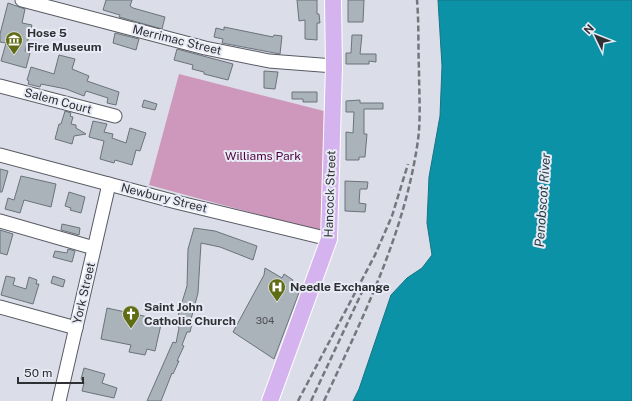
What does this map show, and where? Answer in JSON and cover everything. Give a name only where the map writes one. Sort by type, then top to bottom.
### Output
[{"type":"main road","name":"Hancock Street","points":[[270,401],[329,239],[334,66],[333,0]]},
{"type":"street","name":"Merrimac Street","points":[[22,0],[205,48],[269,61],[334,66]]},
{"type":"street","name":"Salem Court","points":[[0,86],[115,116]]},
{"type":"street","name":"Newbury Street","points":[[0,155],[329,239]]},
{"type":"street","name":"York Street","points":[[59,401],[109,184]]},
{"type":"street","points":[[0,221],[94,248]]},
{"type":"street","points":[[0,307],[76,328]]},
{"type":"green space","name":"Williams Park","points":[[179,74],[328,112],[326,233],[149,185]]},
{"type":"water","name":"Penobscot River","points":[[438,0],[632,0],[632,401],[353,401],[359,389],[391,295],[407,278],[422,268],[432,255],[427,223],[429,177],[440,116],[442,66]]},
{"type":"building","points":[[106,0],[132,0],[130,6],[133,8],[165,17],[162,29],[119,17],[120,15],[103,10]]},
{"type":"building","points":[[297,0],[317,0],[317,14],[319,14],[320,23],[317,23],[317,40],[305,39],[305,20],[299,21]]},
{"type":"building","points":[[348,0],[364,0],[363,22],[348,22]]},
{"type":"building","points":[[8,3],[25,9],[22,23],[32,25],[25,51],[30,53],[26,68],[1,61],[6,43],[0,42],[0,34]]},
{"type":"building","points":[[224,27],[273,37],[274,35],[282,36],[280,54],[222,43],[223,39],[214,37],[216,28],[224,30]]},
{"type":"building","points":[[115,33],[139,39],[136,50],[113,43]]},
{"type":"building","points":[[352,35],[362,35],[360,54],[376,54],[376,62],[369,61],[369,64],[346,64],[346,53],[351,53]]},
{"type":"building","points":[[177,49],[233,64],[228,80],[204,74],[204,72],[192,69],[193,65],[174,60]]},
{"type":"building","points":[[59,55],[75,59],[72,69],[89,76],[87,81],[119,92],[116,105],[107,103],[108,98],[86,91],[84,96],[66,89],[41,84],[40,87],[28,84],[29,81],[27,80],[31,67],[54,74]]},
{"type":"building","points":[[264,71],[278,72],[275,89],[264,88]]},
{"type":"building","points":[[292,92],[317,92],[317,102],[303,102],[303,99],[292,99]]},
{"type":"building","points":[[144,100],[157,104],[155,110],[142,107]]},
{"type":"building","points":[[360,100],[360,103],[383,103],[383,109],[364,109],[364,134],[367,134],[365,157],[359,157],[359,160],[346,160],[346,132],[353,133],[354,112],[346,112],[346,101]]},
{"type":"building","points":[[65,111],[71,113],[70,116],[73,117],[71,124],[76,125],[76,128],[86,134],[74,136],[72,144],[55,139],[59,124],[61,124]]},
{"type":"building","points":[[93,121],[107,124],[104,132],[113,134],[112,138],[126,143],[130,128],[146,133],[140,151],[136,150],[132,165],[115,160],[114,163],[100,159],[104,141],[89,137]]},
{"type":"building","points":[[0,169],[8,171],[2,192],[0,192]]},
{"type":"building","points":[[21,176],[56,184],[51,207],[24,200],[20,213],[5,209],[8,198],[14,200]]},
{"type":"building","points":[[345,181],[368,182],[367,189],[360,189],[359,203],[366,204],[365,212],[345,211]]},
{"type":"building","points":[[69,192],[85,197],[81,213],[70,210],[71,208],[65,206]]},
{"type":"building","points":[[62,224],[80,228],[79,235],[61,230]]},
{"type":"building","points":[[194,228],[215,231],[257,246],[253,260],[220,247],[201,243],[198,293],[190,323],[192,324],[190,332],[187,332],[182,345],[184,346],[177,361],[179,361],[173,374],[172,373],[161,401],[147,401],[173,342],[176,343],[179,328],[177,324],[179,312],[187,286],[188,249]]},
{"type":"building","points":[[0,230],[13,234],[7,255],[0,253]]},
{"type":"building","points":[[68,249],[75,251],[72,262],[53,257],[55,251],[67,253]]},
{"type":"building","points":[[265,268],[282,278],[284,274],[293,280],[290,284],[300,290],[274,359],[233,332],[264,275]]},
{"type":"building","points":[[6,276],[15,278],[13,285],[26,289],[29,277],[37,280],[36,284],[39,284],[33,304],[1,295]]},
{"type":"building","points":[[53,276],[65,280],[63,287],[51,283]]},
{"type":"building","name":"Saint John Catholic Church","points":[[107,308],[162,320],[155,351],[147,349],[145,355],[129,352],[131,345],[101,339]]},
{"type":"building","points":[[84,368],[105,374],[102,383],[117,388],[114,398],[82,391],[84,383],[81,379]]},
{"type":"railway","points":[[324,401],[381,274],[393,241],[412,174],[418,140],[420,105],[417,0]]},
{"type":"railway","points":[[298,401],[375,255],[392,216],[408,164]]},
{"type":"railway","points":[[311,401],[362,292]]},
{"type":"place","name":"Hose 5 Fire Museum","points":[[14,55]]},
{"type":"place","name":"Needle Exchange","points":[[277,302]]},
{"type":"place","name":"Saint John Catholic Church","points":[[131,329]]}]
